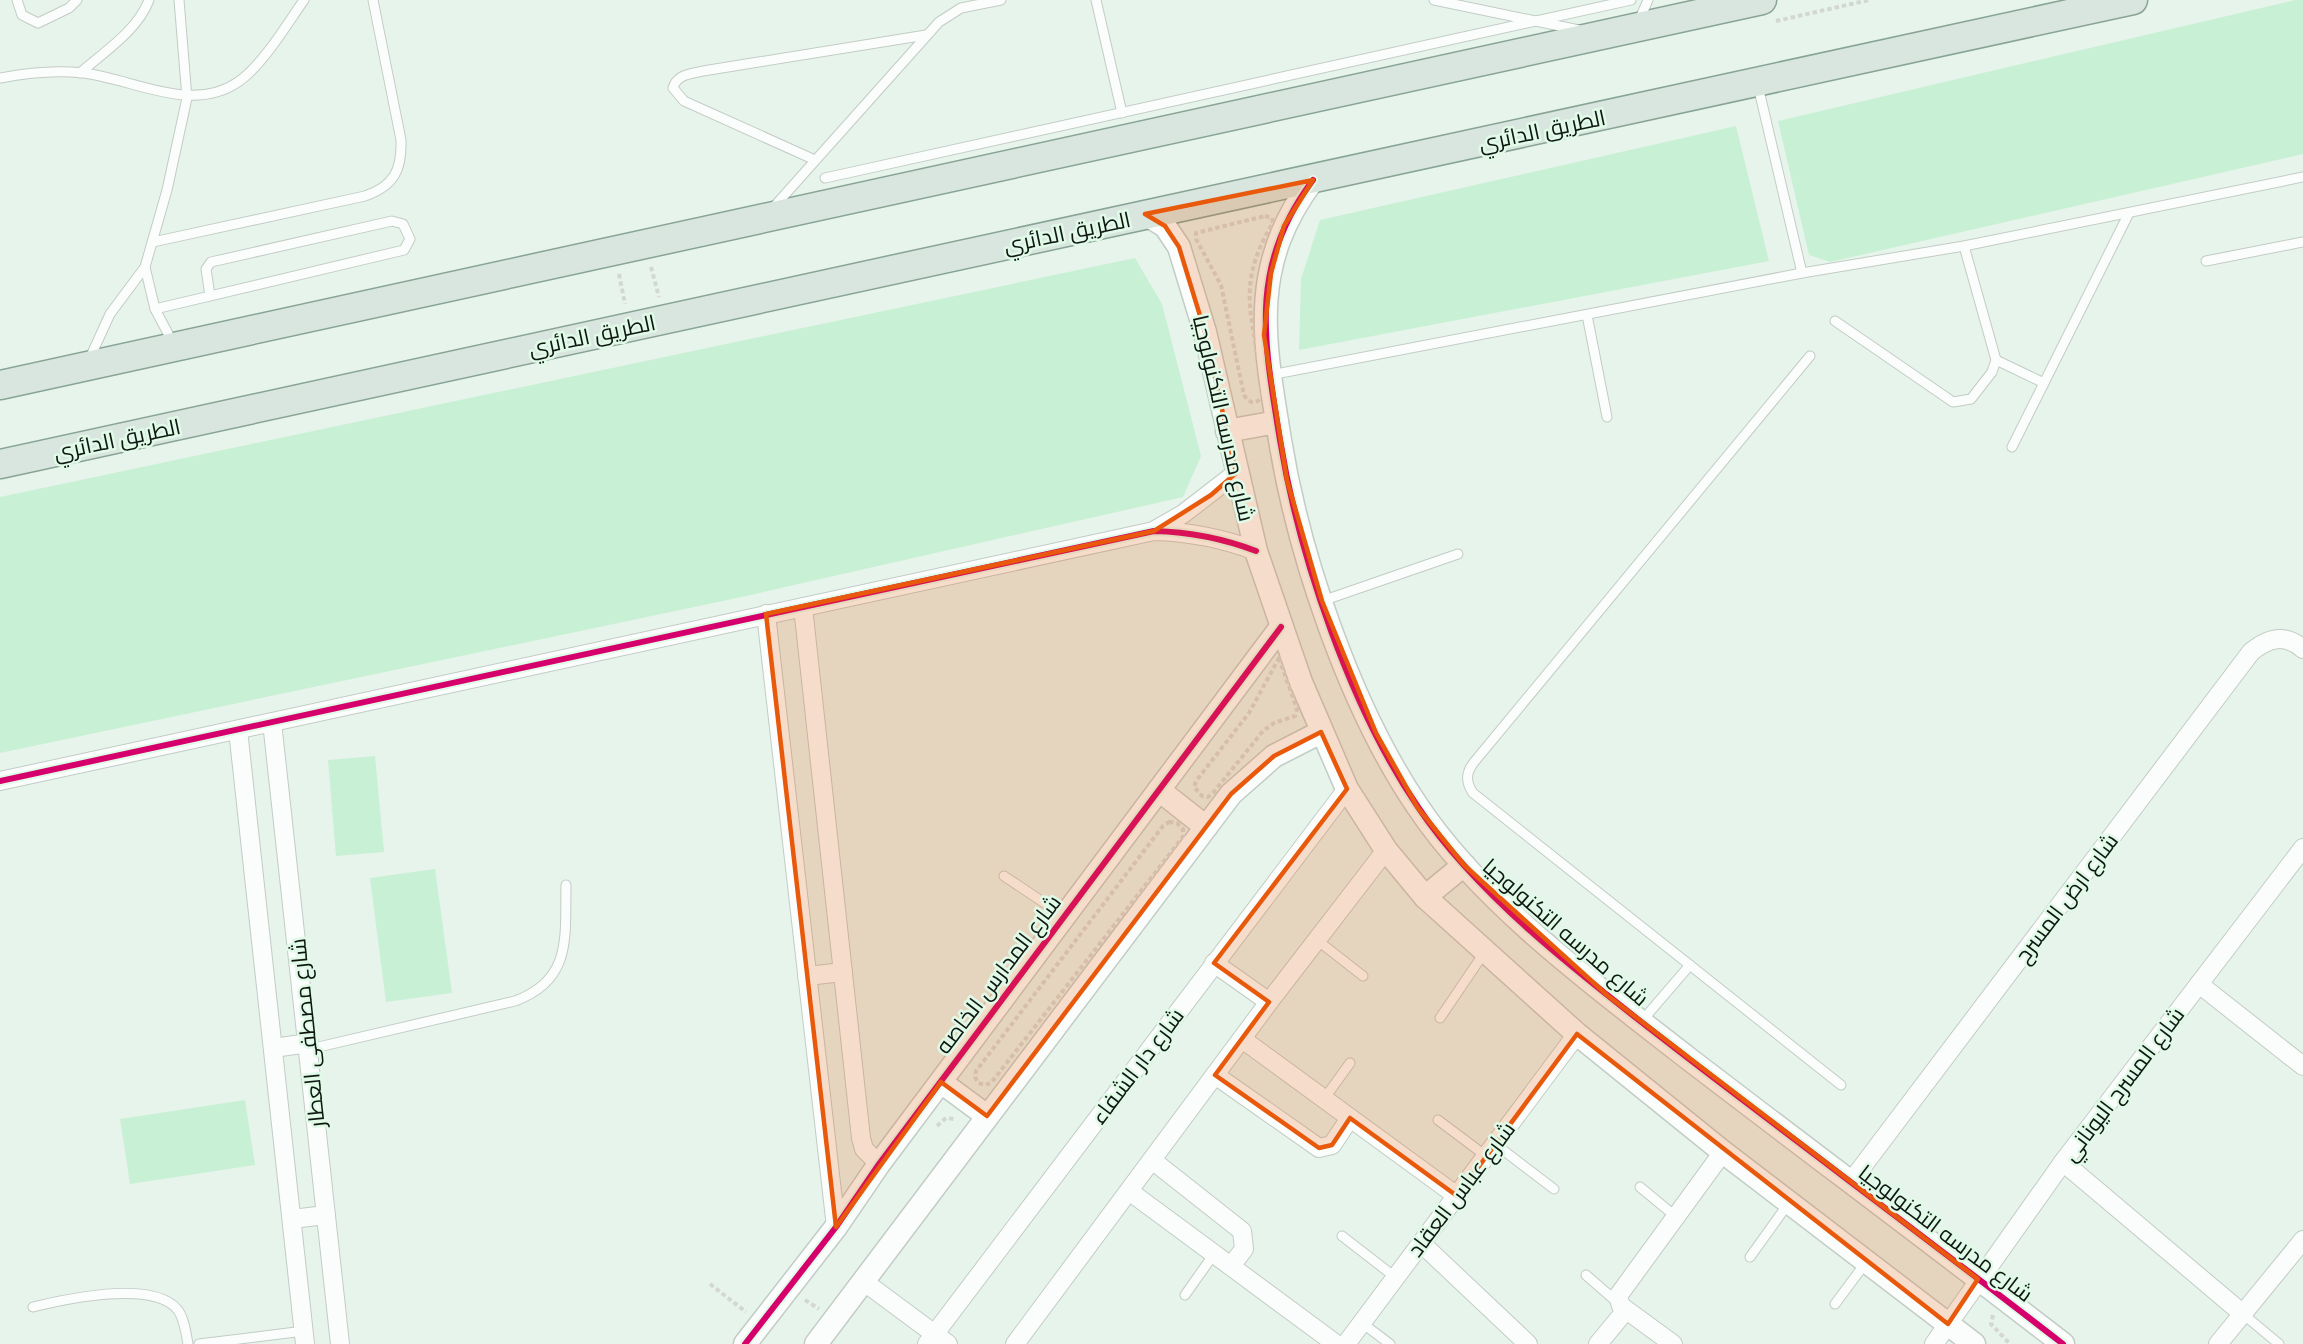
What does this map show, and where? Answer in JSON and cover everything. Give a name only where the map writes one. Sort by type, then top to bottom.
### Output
[{"type":"main road","points":[[0,385],[1762,0]]},
{"type":"main road","points":[[2054,17],[2081,0]]},
{"type":"main road","name":"الطريق الدائري","points":[[0,464],[2133,0]]},
{"type":"street","name":"شارع مدرسه التكنولوجيا","points":[[1313,180],[1292,208],[1284,226],[1266,297],[1264,335],[1277,422],[1287,480],[1322,602],[1353,684],[1376,734],[1418,808],[1464,865],[1526,926],[1641,1022],[2063,1344]]},
{"type":"street","name":"شارع مدرسه التكنولوجيا","points":[[1145,214],[1165,226],[1179,247],[1205,332],[1256,551],[1281,627],[1321,732],[1347,789],[1386,850],[1425,897],[1484,953],[1577,1034],[1723,1152],[1974,1344]]},
{"type":"street","points":[[1227,431],[1277,422]]},
{"type":"street","points":[[1154,531],[1183,514],[1236,473]]},
{"type":"street","points":[[0,781],[1154,531],[1189,532],[1224,538],[1256,551]]},
{"type":"street","points":[[803,607],[861,1138],[864,1149],[879,1164]]},
{"type":"street","points":[[766,614],[836,1227]]},
{"type":"street","name":"شارع المدارس الخاصه","points":[[745,1344],[836,1227],[879,1164],[1281,627]]},
{"type":"street","name":"شارع ارض المسرح","points":[[1850,1183],[2251,652],[2271,640],[2288,640],[2300,646]]},
{"type":"street","name":"شارع مصطفى العطار","points":[[272,722],[340,1344]]},
{"type":"street","name":"شارع مصطفى العطار","points":[[238,730],[305,1338]]},
{"type":"street","points":[[816,1344],[1231,794],[1260,765],[1301,740],[1321,732]]},
{"type":"street","name":"شارع دار الشفاء","points":[[936,1341],[1214,963],[1347,789]]},
{"type":"street","points":[[1159,790],[1206,827]]},
{"type":"street","name":"شارع المسرح اليوناني","points":[[1934,1344],[2062,1162],[2199,984],[2296,870],[2303,848]]},
{"type":"street","points":[[1022,1341],[1129,1191],[1269,1002],[1386,850]]},
{"type":"street","points":[[1425,897],[1464,865]]},
{"type":"street","points":[[1214,963],[1269,1002]]},
{"type":"street","points":[[807,976],[843,972]]},
{"type":"street","points":[[2199,984],[2303,1066]]},
{"type":"street","name":"شارع عباس العقاد","points":[[1346,1344],[1577,1034]]},
{"type":"street","points":[[1242,1039],[1456,1196]]},
{"type":"street","points":[[273,1048],[309,1046]]},
{"type":"street","points":[[1215,1075],[1320,1148],[1332,1145],[1350,1118]]},
{"type":"street","points":[[941,1082],[987,1116]]},
{"type":"street","points":[[1672,1344],[1624,1308],[1618,1301],[1620,1291],[1723,1152]]},
{"type":"street","points":[[1152,1160],[1242,1231],[1244,1249],[1231,1266]]},
{"type":"street","points":[[2062,1162],[2243,1314]]},
{"type":"street","points":[[1129,1191],[1336,1344]]},
{"type":"street","points":[[292,1219],[326,1215]]},
{"type":"street","points":[[2218,1344],[2303,1240]]},
{"type":"street","points":[[1421,1243],[1528,1344]]},
{"type":"street","points":[[863,1281],[936,1341]]},
{"type":"street","points":[[1598,1344],[1624,1308]]},
{"type":"lane","points":[[18,0],[22,15],[38,22],[69,8],[77,0]]},
{"type":"lane","points":[[80,73],[123,35],[145,11],[149,0]]},
{"type":"lane","points":[[86,367],[110,314],[145,267],[168,190],[187,98],[179,0]]},
{"type":"lane","points":[[0,78],[41,73],[80,73],[114,78],[187,98],[214,95],[239,82],[272,45],[304,0]]},
{"type":"lane","points":[[153,242],[365,196],[381,191],[393,180],[402,158],[401,140],[373,0]]},
{"type":"lane","points":[[763,219],[939,21],[961,8],[1001,0]]},
{"type":"lane","points":[[1096,0],[1122,113]]},
{"type":"lane","points":[[1434,0],[1605,35]]},
{"type":"lane","points":[[825,178],[1631,0]]},
{"type":"lane","points":[[1636,28],[1648,0]]},
{"type":"lane","points":[[815,160],[684,101],[673,88],[675,81],[681,76],[703,71],[926,35]]},
{"type":"lane","points":[[1757,83],[1802,273]]},
{"type":"lane","points":[[1270,375],[1802,273],[1964,246],[2303,177]]},
{"type":"lane","points":[[2012,447],[2129,213]]},
{"type":"lane","points":[[155,309],[210,296],[404,250],[410,239],[403,224],[392,220],[211,262],[206,270],[210,296]]},
{"type":"lane","points":[[2206,261],[2303,242]]},
{"type":"lane","points":[[1835,321],[1953,402],[1965,402],[1976,395],[1992,372],[1996,360],[1964,246]]},
{"type":"lane","points":[[145,267],[155,309],[176,347]]},
{"type":"lane","points":[[1587,315],[1607,417]]},
{"type":"lane","points":[[1810,356],[1475,761],[1467,777],[1468,786],[1473,793],[1841,1085]]},
{"type":"lane","points":[[1996,360],[2044,383]]},
{"type":"lane","points":[[1322,602],[1458,554]]},
{"type":"lane","points":[[1004,876],[1064,916]]},
{"type":"lane","points":[[309,1046],[515,1001],[533,995],[548,982],[562,958],[566,885]]},
{"type":"lane","points":[[1317,940],[1363,976]]},
{"type":"lane","points":[[1440,1018],[1484,953]]},
{"type":"lane","points":[[1641,1022],[1690,965]]},
{"type":"lane","points":[[1324,1099],[1350,1063]]},
{"type":"lane","points":[[1438,1120],[1554,1189]]},
{"type":"lane","points":[[1640,1187],[1675,1216]]},
{"type":"lane","points":[[1750,1257],[1790,1202]]},
{"type":"lane","points":[[1342,1236],[1395,1277]]},
{"type":"lane","points":[[1185,1295],[1214,1254]]},
{"type":"lane","points":[[1835,1304],[1867,1261]]},
{"type":"lane","points":[[1586,1275],[1624,1308]]},
{"type":"lane","points":[[33,1307],[68,1299],[103,1295],[160,1296],[178,1309],[188,1344]]},
{"type":"lane","points":[[2243,1314],[2279,1344]]},
{"type":"lane","points":[[1362,1323],[1390,1344]]},
{"type":"lane","points":[[199,1344],[305,1338]]},
{"type":"path","points":[[1265,216],[1272,218],[1273,223],[1251,267],[1249,308],[1262,396],[1259,401],[1253,403],[1247,401],[1244,395],[1221,285],[1196,239],[1196,233],[1265,216]]},
{"type":"path","points":[[651,266],[659,300]]},
{"type":"path","points":[[618,273],[626,308]]},
{"type":"path","points":[[1279,658],[1297,709],[1295,716],[1274,723],[1263,731],[1208,797],[1197,793],[1196,781],[1249,713],[1279,658]]},
{"type":"path","points":[[1169,822],[1177,823],[1183,829],[1183,837],[991,1083],[978,1083],[975,1077],[976,1071],[1163,826],[1169,822]]},
{"type":"path","points":[[710,1284],[761,1324]]},
{"type":"path","points":[[789,1289],[835,1319]]},
{"type":"highlighted area","points":[[1313,180],[1284,226],[1271,273],[1264,335],[1287,480],[1322,601],[1376,733],[1418,808],[1464,865],[1607,995],[1978,1279],[1948,1324],[1577,1034],[1457,1196],[1350,1118],[1332,1145],[1319,1148],[1215,1075],[1269,1002],[1214,963],[1347,789],[1321,732],[1274,756],[1231,794],[987,1116],[941,1082],[836,1227],[766,614],[1154,531],[1211,495],[1236,473],[1205,332],[1179,247],[1165,226],[1145,214]]},
{"type":"green space","points":[[2303,0],[2303,154],[1830,262],[1809,255],[1778,121]]},
{"type":"green space","points":[[1736,126],[1769,261],[1299,350],[1301,279],[1320,220]]},
{"type":"green space","points":[[1135,258],[1162,304],[1201,456],[1183,497],[737,598],[0,753],[0,497]]},
{"type":"green space","points":[[375,756],[384,852],[336,856],[328,760]]},
{"type":"green space","points":[[435,869],[452,993],[386,1002],[370,878]]},
{"type":"green space","points":[[245,1100],[255,1165],[130,1184],[120,1119]]},
{"type":"cycle path","points":[[1313,180],[1292,212],[1278,243],[1270,274],[1266,305],[1269,370],[1280,440],[1300,533],[1331,631],[1371,725],[1418,807],[1444,842],[1475,877],[1508,910],[1580,973],[1689,1059],[2063,1344]]},
{"type":"cycle path","points":[[0,781],[1154,531],[1206,536],[1256,551]]},
{"type":"cycle path","points":[[745,1344],[836,1227],[879,1164],[1281,627]]}]
